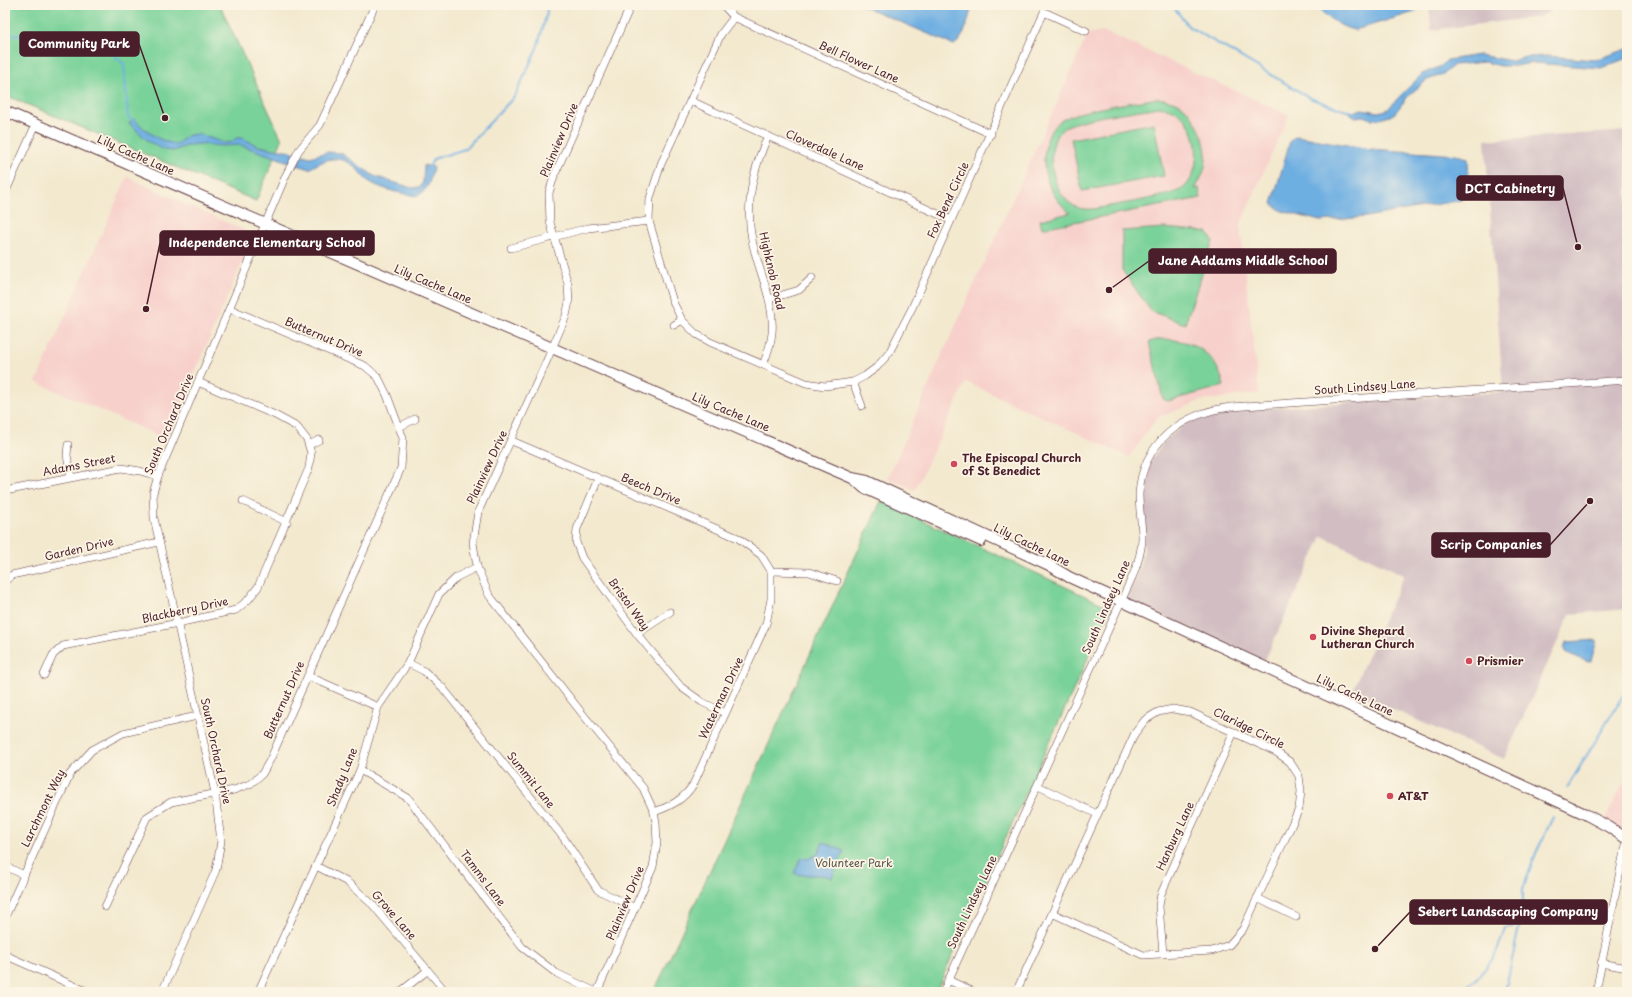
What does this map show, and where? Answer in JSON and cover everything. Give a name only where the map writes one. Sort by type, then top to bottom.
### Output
[{"type":"street","name":"South Orchard Drive","points":[[162,992],[216,870],[221,841],[215,793],[154,518],[153,493],[158,476],[289,170],[299,150],[320,125],[375,5]]},
{"type":"street","name":"Plainview Drive","points":[[596,992],[653,867],[657,843],[654,812],[643,788],[576,706],[489,595],[477,568],[473,543],[478,512],[512,441],[566,316],[569,302],[568,284],[550,222],[549,193],[554,176],[631,5]]},
{"type":"street","name":"Bell Flower Lane","points":[[723,5],[734,17],[991,134]]},
{"type":"street","name":"Fox Bend Circle","points":[[734,17],[721,34],[654,181],[650,198],[649,221],[673,302],[682,320],[705,340],[806,383],[824,386],[853,382],[865,376],[877,367],[893,346],[912,308],[991,134],[1044,12],[1086,31]]},
{"type":"street","name":"Cloverdale Lane","points":[[691,101],[951,220]]},
{"type":"street","name":"Lily Cache Lane","points":[[5,110],[852,478],[864,488],[1048,571],[1069,577],[1583,813],[1609,827],[1627,840]]},
{"type":"street","points":[[5,193],[36,124]]},
{"type":"street","name":"Highknob Road","points":[[763,365],[770,345],[772,315],[769,299],[752,240],[750,205],[755,166],[768,136]]},
{"type":"street","points":[[511,248],[588,228],[649,221]]},
{"type":"street","points":[[769,299],[799,290],[812,278]]},
{"type":"street","name":"Butternut Drive","points":[[105,907],[147,817],[171,802],[234,790],[250,784],[262,774],[270,760],[401,468],[403,438],[388,395],[378,377],[365,366],[230,309]]},
{"type":"street","points":[[674,325],[682,320]]},
{"type":"street","name":"South Lindsey Lane","points":[[944,992],[948,980],[1038,786],[1134,573],[1141,549],[1139,497],[1140,483],[1144,468],[1155,448],[1171,430],[1196,415],[1216,409],[1231,407],[1627,380]]},
{"type":"street","points":[[198,382],[275,415],[297,427],[309,445],[319,440]]},
{"type":"street","points":[[853,382],[862,406]]},
{"type":"street","points":[[399,427],[415,419]]},
{"type":"street","name":"Beech Drive","points":[[512,441],[738,538],[761,554],[771,571]]},
{"type":"street","points":[[68,445],[67,455],[71,477]]},
{"type":"street","name":"Blackberry Drive","points":[[44,675],[53,655],[63,646],[236,610],[248,600],[258,587],[309,468],[311,453],[309,445]]},
{"type":"street","name":"Adams Street","points":[[5,492],[71,477],[121,468],[158,476]]},
{"type":"street","name":"Bristol Way","points":[[598,479],[577,529],[576,542],[582,558],[638,634],[681,687],[702,702],[725,713]]},
{"type":"street","points":[[243,501],[287,522]]},
{"type":"street","name":"Garden Drive","points":[[5,581],[12,575],[159,542]]},
{"type":"street","name":"Shady Lane","points":[[258,992],[360,770],[378,707],[408,663],[439,594],[457,577],[477,568]]},
{"type":"street","points":[[771,571],[809,572],[837,581]]},
{"type":"street","name":"Waterman Drive","points":[[654,812],[678,802],[694,785],[766,624],[771,599],[771,571]]},
{"type":"street","points":[[638,634],[670,612]]},
{"type":"street","name":"Summit Lane","points":[[408,663],[424,671],[442,687],[563,837],[598,890],[635,908]]},
{"type":"street","points":[[308,676],[378,707]]},
{"type":"street","name":"Claridge Circle","points":[[1016,992],[1097,814],[1135,733],[1145,720],[1158,712],[1174,709],[1190,712],[1276,752],[1290,762],[1299,776],[1301,791],[1299,809],[1243,929],[1229,945],[1212,951],[1143,955],[1052,913]]},
{"type":"street","name":"Larchmont Way","points":[[5,917],[70,774],[92,750],[123,733],[197,716]]},
{"type":"street","name":"Hanburg Lane","points":[[1162,954],[1159,906],[1161,894],[1234,732]]},
{"type":"street","name":"Tamms Lane","points":[[360,770],[408,798],[522,947],[556,973],[596,992]]},
{"type":"street","points":[[1038,786],[1097,814]]},
{"type":"street","points":[[1596,992],[1627,840]]},
{"type":"street","points":[[5,866],[24,875]]},
{"type":"street","name":"Grove Lane","points":[[316,866],[347,882],[372,904],[446,992]]},
{"type":"street","points":[[1257,898],[1296,916]]},
{"type":"street","points":[[5,955],[88,992]]},
{"type":"street","points":[[1601,963],[1627,968]]},
{"type":"street","points":[[400,992],[427,971]]},
{"type":"street","points":[[948,980],[974,992]]},
{"type":"shaded area","points":[[1429,5],[1555,5],[1550,11],[1540,17],[1431,30]]},
{"type":"shaded area","points":[[1103,31],[1289,115],[1240,225],[1259,393],[1200,401],[1157,418],[1129,457],[966,382],[915,490],[888,478],[942,355],[1088,34]]},
{"type":"shaded area","points":[[1627,131],[1627,609],[1570,614],[1504,759],[1352,691],[1404,575],[1322,536],[1264,662],[1126,599],[1139,569],[1144,551],[1142,494],[1145,479],[1152,459],[1163,443],[1176,431],[1192,420],[1213,413],[1238,410],[1503,392],[1485,140]]},
{"type":"shaded area","points":[[127,177],[254,235],[166,439],[36,382]]},
{"type":"shaded area","points":[[1627,775],[1627,836],[1604,822]]},
{"type":"green space","points":[[5,5],[220,5],[282,140],[256,201],[5,95]]},
{"type":"green space","points":[[1157,98],[1169,100],[1182,105],[1193,118],[1201,134],[1206,150],[1206,161],[1201,178],[1195,189],[1199,188],[1201,198],[1042,228],[1040,220],[1070,213],[1055,197],[1046,178],[1044,158],[1046,146],[1049,135],[1055,126],[1067,117],[1078,113]],"holes":[[[1158,107],[1171,109],[1182,116],[1189,124],[1193,134],[1196,146],[1195,168],[1185,187],[1179,191],[1157,197],[1098,208],[1081,209],[1070,203],[1062,195],[1056,184],[1052,159],[1053,147],[1057,136],[1064,128],[1071,124],[1094,118]]]},
{"type":"green space","points":[[1154,123],[1164,176],[1082,191],[1071,139]]},
{"type":"green space","points":[[1164,228],[1207,232],[1213,241],[1185,324],[1151,311],[1122,270],[1122,231]]},
{"type":"green space","points":[[1160,339],[1183,342],[1202,350],[1215,365],[1224,386],[1168,401],[1163,399],[1149,342]]},
{"type":"green space","name":"Volunteer Park","points":[[881,501],[1111,608],[936,992],[654,992]]},
{"type":"water","points":[[861,5],[972,5],[964,33],[954,45]]},
{"type":"water","points":[[1316,5],[1420,5],[1415,12],[1355,30],[1344,27],[1333,21]]},
{"type":"water","points":[[1627,49],[1627,58],[1601,68],[1532,63],[1515,66],[1500,66],[1485,62],[1454,65],[1442,75],[1427,80],[1409,95],[1395,113],[1390,116],[1380,119],[1371,119],[1363,116],[1355,117],[1347,111],[1353,112],[1362,109],[1378,112],[1387,110],[1422,74],[1441,66],[1447,60],[1479,55],[1512,61],[1526,57],[1547,56],[1595,60]]},
{"type":"water","points":[[134,119],[153,135],[170,143],[177,144],[188,135],[199,134],[224,143],[232,142],[236,138],[242,138],[258,146],[286,150],[310,157],[327,152],[341,153],[374,176],[412,188],[420,187],[423,182],[424,165],[433,167],[427,187],[418,196],[393,191],[375,185],[344,160],[327,160],[309,169],[240,145],[223,146],[197,144],[173,151],[164,150],[148,141],[129,123]]},
{"type":"water","points":[[1296,136],[1370,149],[1457,155],[1468,158],[1469,191],[1461,200],[1366,217],[1320,221],[1282,211],[1272,204],[1290,141]]},
{"type":"water","points":[[1597,640],[1591,661],[1588,662],[1565,652],[1564,649],[1566,642]]},
{"type":"water","points":[[823,842],[844,851],[832,878],[822,875],[803,875],[794,873],[802,857],[807,859],[817,855]]},
{"type":"waterway","points":[[429,169],[433,159],[465,149],[515,96],[537,48],[547,13],[546,5]]},
{"type":"waterway","points":[[1172,5],[1188,26],[1312,99],[1354,112]]},
{"type":"waterway","points":[[5,33],[25,36],[84,38],[107,49],[124,64],[128,117],[133,121]]},
{"type":"waterway","points":[[1567,788],[1627,689]]},
{"type":"waterway","points":[[1505,992],[1523,909],[1523,889],[1536,853],[1553,817]]},
{"type":"waterway","points":[[1459,992],[1474,981],[1492,960],[1498,949],[1505,928],[1519,925]]},
{"type":"place","name":"Community Park","points":[[165,118]]},
{"type":"place","name":"DCT Cabinetry","points":[[1578,247]]},
{"type":"place","name":"Jane Addams Middle School","points":[[1109,290]]},
{"type":"place","name":"Independence Elementary School","points":[[146,309]]},
{"type":"place","name":"The Episcopal Church of St Benedict","points":[[954,464]]},
{"type":"place","name":"Scrip Companies","points":[[1590,501]]},
{"type":"place","name":"Divine Shepard Lutheran Church","points":[[1313,637]]},
{"type":"place","name":"Prismier","points":[[1469,661]]},
{"type":"place","name":"AT&T","points":[[1390,796]]},
{"type":"place","name":"Sebert Landscaping Company","points":[[1375,949]]}]
